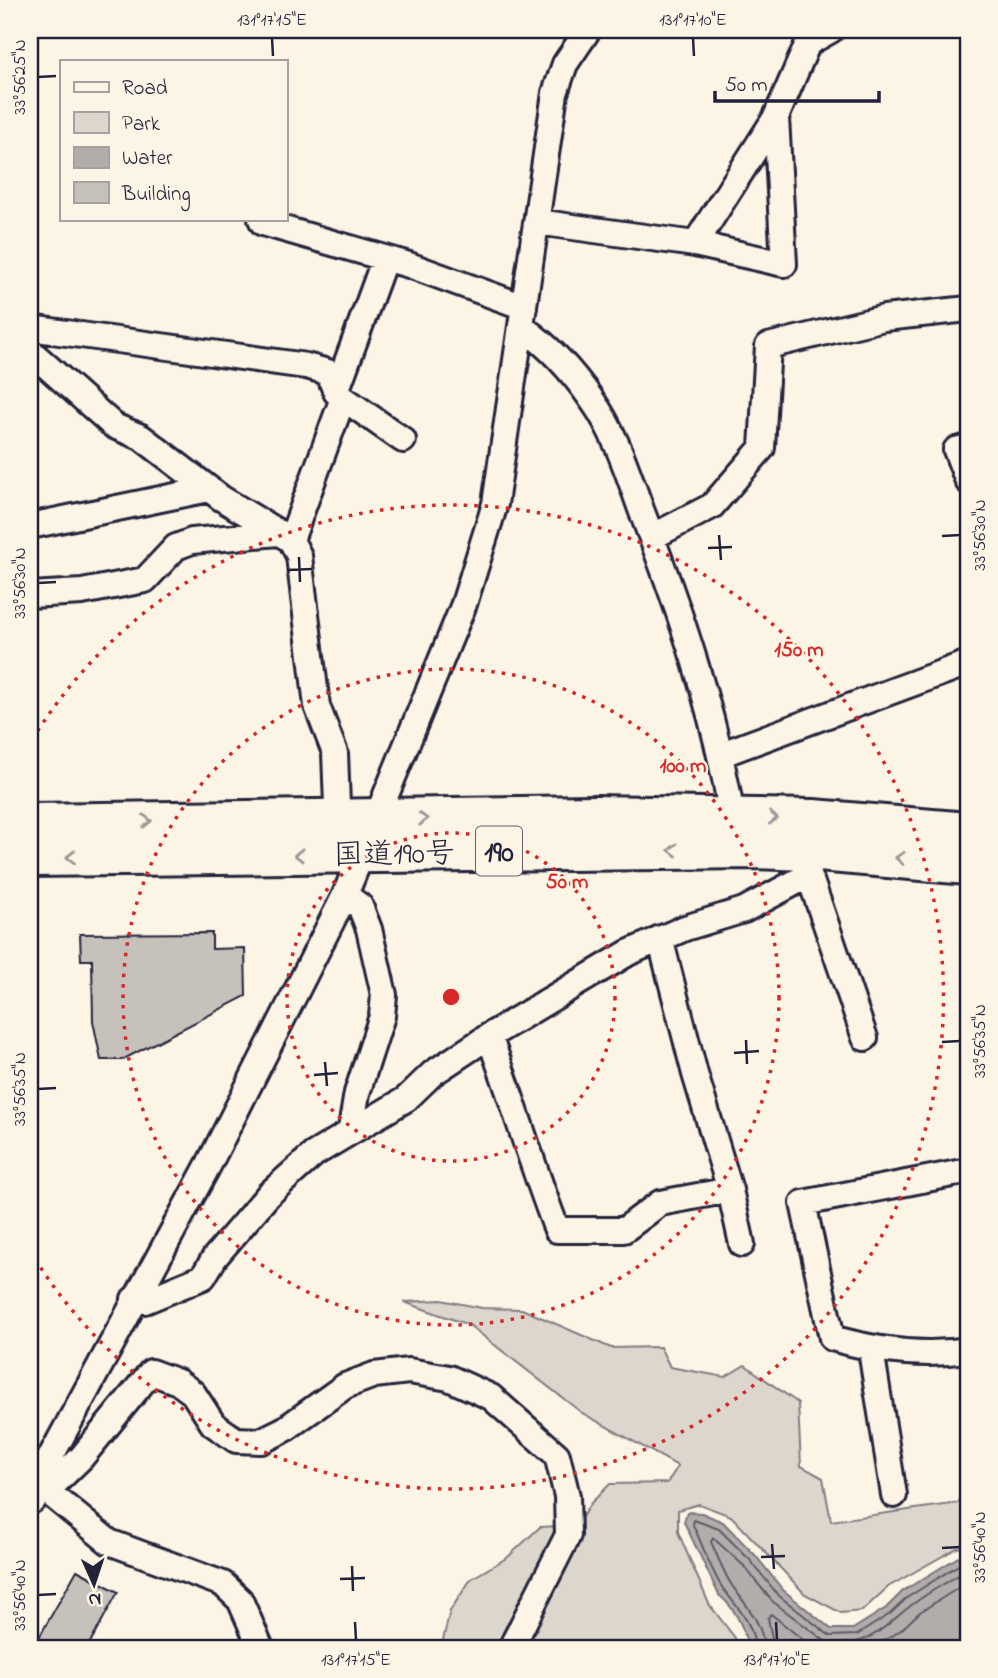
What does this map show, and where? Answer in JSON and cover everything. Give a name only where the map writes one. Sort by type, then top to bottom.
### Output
[{"type":"highway","name":"国道190号","points":[[30,857],[354,836],[596,816],[813,819],[968,832]]},
{"type":"highway","name":"国道190号","points":[[30,823],[354,836],[809,863],[968,865]]},
{"type":"street","points":[[36,1486],[134,1299],[209,1164],[345,895],[354,836],[464,604],[494,510],[555,93],[565,64],[588,30]]},
{"type":"street","points":[[695,244],[776,117],[808,43],[831,30]]},
{"type":"street","points":[[537,222],[695,244],[784,264],[776,117]]},
{"type":"street","points":[[262,220],[263,223],[385,258],[524,317],[538,338],[593,401],[617,445],[678,607],[722,754],[732,817]]},
{"type":"street","points":[[285,537],[339,395],[385,258]]},
{"type":"street","points":[[652,537],[712,506],[762,448],[768,346],[884,318],[968,309]]},
{"type":"street","points":[[30,328],[306,366],[328,372],[339,395],[403,440]]},
{"type":"street","points":[[30,351],[114,426],[141,437],[209,489],[285,537],[299,556],[317,706],[335,753],[354,836]]},
{"type":"street","points":[[968,447],[956,450],[968,481]]},
{"type":"street","points":[[30,526],[209,489]]},
{"type":"street","points":[[30,595],[82,592],[145,580],[176,547],[192,541],[285,537]]},
{"type":"street","points":[[722,754],[968,663]]},
{"type":"street","points":[[134,1299],[145,1301],[203,1277],[215,1257],[269,1194],[314,1154],[351,1129],[406,1099],[433,1073],[489,1036],[628,953],[660,938],[744,910],[809,863],[865,1038]]},
{"type":"street","points":[[345,895],[360,906],[369,929],[384,995],[382,1017],[357,1093],[351,1129]]},
{"type":"street","points":[[660,938],[695,1074],[730,1190],[742,1244]]},
{"type":"street","points":[[489,1036],[557,1230],[624,1230],[660,1203],[730,1190]]},
{"type":"street","points":[[968,1171],[803,1203],[832,1338],[871,1350],[940,1354],[968,1350]]},
{"type":"street","points":[[871,1350],[894,1495]]},
{"type":"street","points":[[36,1486],[81,1458],[151,1373],[178,1382],[193,1393],[213,1424],[236,1440],[261,1441],[285,1429],[345,1386],[374,1375],[409,1371],[449,1378],[491,1397],[557,1455],[567,1496],[568,1535],[511,1648]]},
{"type":"street","points":[[36,1486],[109,1542],[223,1584],[240,1600],[261,1648]]},
{"type":"green space","points":[[441,1300],[482,1308],[522,1309],[611,1348],[660,1347],[670,1367],[725,1377],[745,1365],[798,1403],[801,1466],[823,1478],[831,1521],[958,1503],[968,1486],[968,1546],[957,1548],[888,1587],[862,1611],[841,1613],[805,1594],[731,1516],[699,1504],[678,1510],[678,1532],[709,1604],[735,1638],[737,1648],[441,1648],[450,1611],[471,1579],[508,1557],[540,1527],[577,1525],[590,1504],[610,1484],[667,1483],[678,1466],[582,1413],[469,1325],[404,1302]]},
{"type":"water","points":[[687,1512],[702,1513],[723,1522],[755,1555],[783,1590],[831,1629],[853,1629],[886,1608],[903,1591],[968,1551],[968,1648],[748,1648],[738,1619],[719,1595],[684,1522]]},
{"type":"building","points":[[212,933],[212,949],[245,948],[246,996],[122,1060],[101,1060],[93,1021],[92,960],[81,960],[80,934]]},
{"type":"building","points":[[77,1570],[118,1592],[87,1648],[33,1648]]}]
